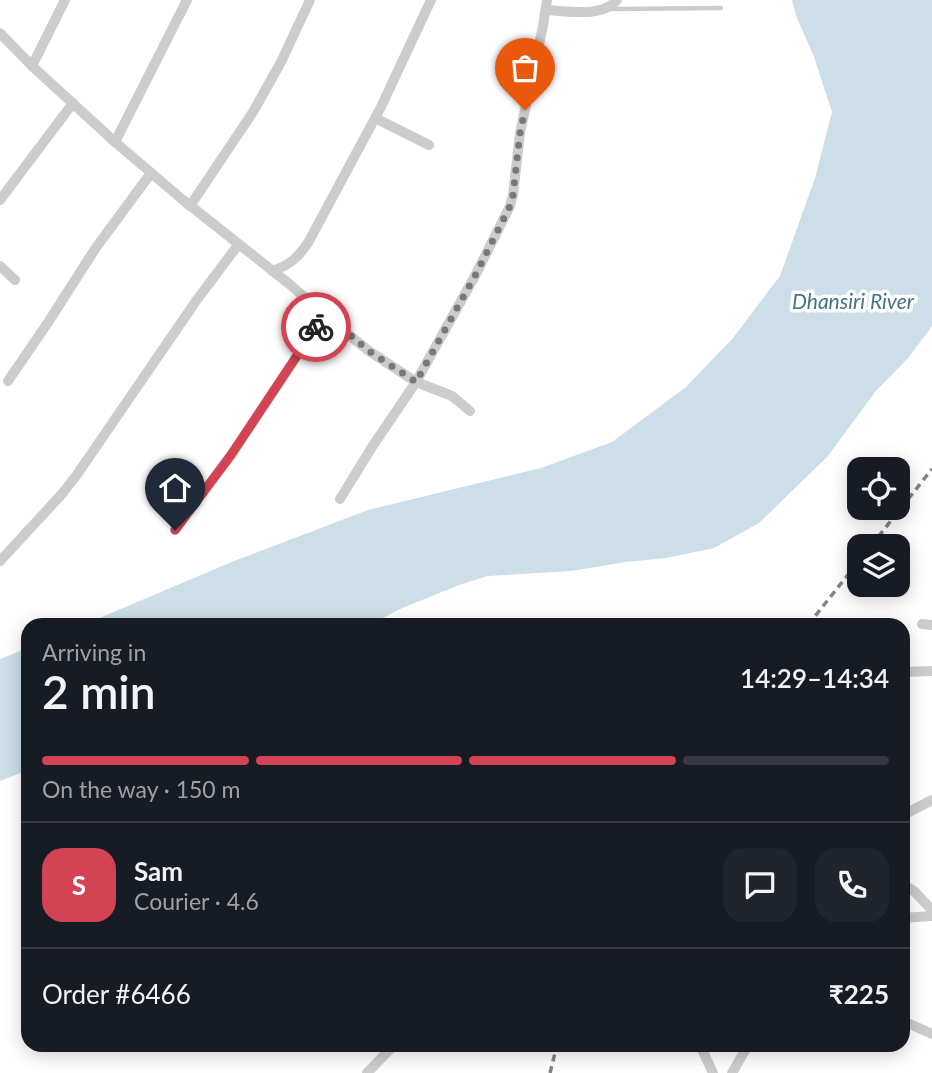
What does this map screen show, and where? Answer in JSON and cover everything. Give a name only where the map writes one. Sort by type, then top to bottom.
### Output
[{"type":"street","points":[[32,66],[65,0]]},
{"type":"street","points":[[115,142],[187,0]]},
{"type":"street","points":[[190,206],[253,112],[281,62],[310,0]]},
{"type":"street","points":[[272,271],[286,266],[302,253],[375,118],[431,0]]},
{"type":"street","points":[[340,499],[416,382],[510,206],[520,133],[547,5],[595,12],[606,9],[617,0]]},
{"type":"street","points":[[0,33],[115,142],[237,245],[369,351],[416,382],[452,396],[470,411]]},
{"type":"street","points":[[0,200],[73,103]]},
{"type":"street","points":[[375,118],[429,145]]},
{"type":"street","points":[[8,381],[95,249],[151,173]]},
{"type":"street","points":[[0,561],[76,477],[196,300],[237,245]]},
{"type":"street","points":[[0,266],[15,280]]},
{"type":"street","points":[[175,530],[231,455],[325,314]]},
{"type":"street","points":[[910,672],[932,671]]},
{"type":"street","points":[[910,811],[932,800]]},
{"type":"street","points":[[910,889],[932,910]]},
{"type":"street","points":[[910,918],[932,916]]},
{"type":"street","points":[[910,1024],[932,1034]]},
{"type":"street","points":[[367,1073],[387,1052]]},
{"type":"street","points":[[703,1052],[713,1073]]},
{"type":"street","points":[[732,1073],[744,1052]]},
{"type":"lane","points":[[606,9],[721,8]]},
{"type":"water","name":"Dhansiri River","points":[[792,0],[932,0],[932,326],[909,357],[875,392],[828,456],[759,523],[714,548],[666,558],[571,571],[488,576],[459,585],[383,618],[100,618],[234,561],[368,510],[541,468],[612,442],[686,387],[733,338],[780,276],[815,178],[832,112],[814,57]]},
{"type":"water","points":[[21,651],[21,773],[0,781],[0,659]]},
{"type":"railway","points":[[881,534],[932,469]]},
{"type":"railway","points":[[814,618],[847,576]]},
{"type":"railway","points":[[550,1073],[555,1052]]},
{"type":"way so far","points":[[316,327],[325,314],[369,351],[416,382],[510,206],[525,110]]},
{"type":"route","points":[[175,530],[231,455],[316,327]]}]
